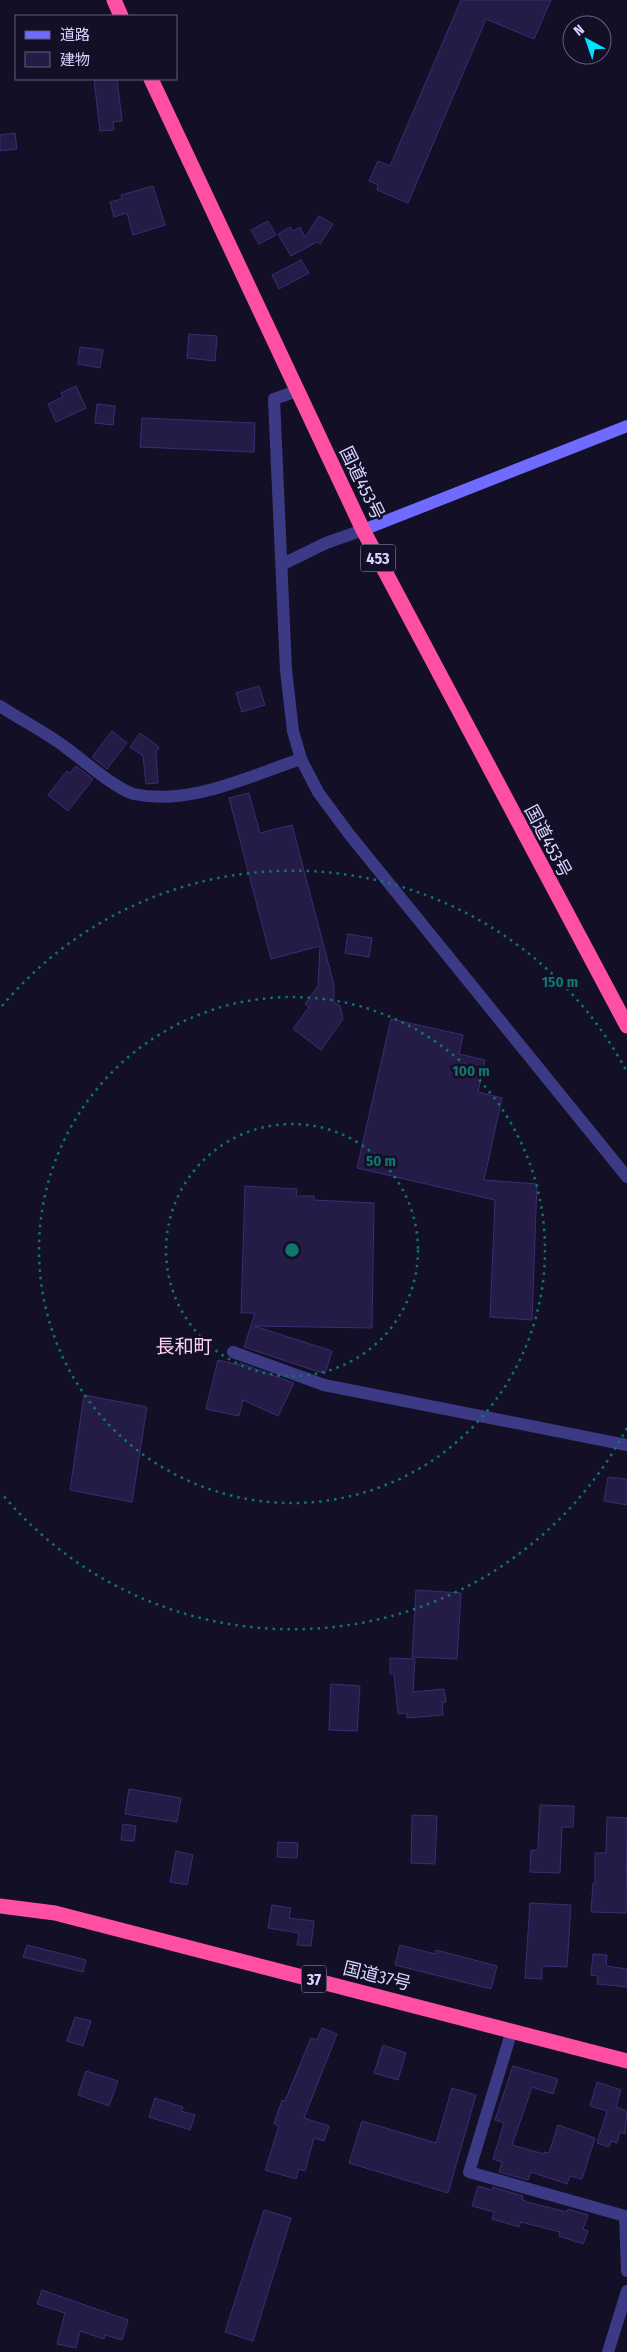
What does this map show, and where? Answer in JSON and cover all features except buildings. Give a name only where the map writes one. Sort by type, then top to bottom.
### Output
[{"type":"highway","points":[[114,0],[121,15]]},
{"type":"highway","name":"国道453号","points":[[151,80],[364,530],[627,1026]]},
{"type":"highway","name":"国道37号","points":[[0,1906],[56,1912],[627,2061]]},
{"type":"street","points":[[297,391],[274,399],[283,564],[286,670],[293,731],[301,759],[318,792],[349,834],[627,1177]]},
{"type":"street","points":[[283,564],[326,542],[364,530],[627,426]]},
{"type":"street","points":[[0,706],[64,746],[99,774],[133,794],[164,796],[207,790],[243,781],[301,759]]},
{"type":"street","points":[[233,1352],[324,1385],[627,1444]]},
{"type":"street","points":[[512,2030],[469,2172],[624,2216],[627,2271]]},
{"type":"street","points":[[608,2352],[627,2291]]},
{"type":"district","name":"長和町","points":[[184,1346]]}]
